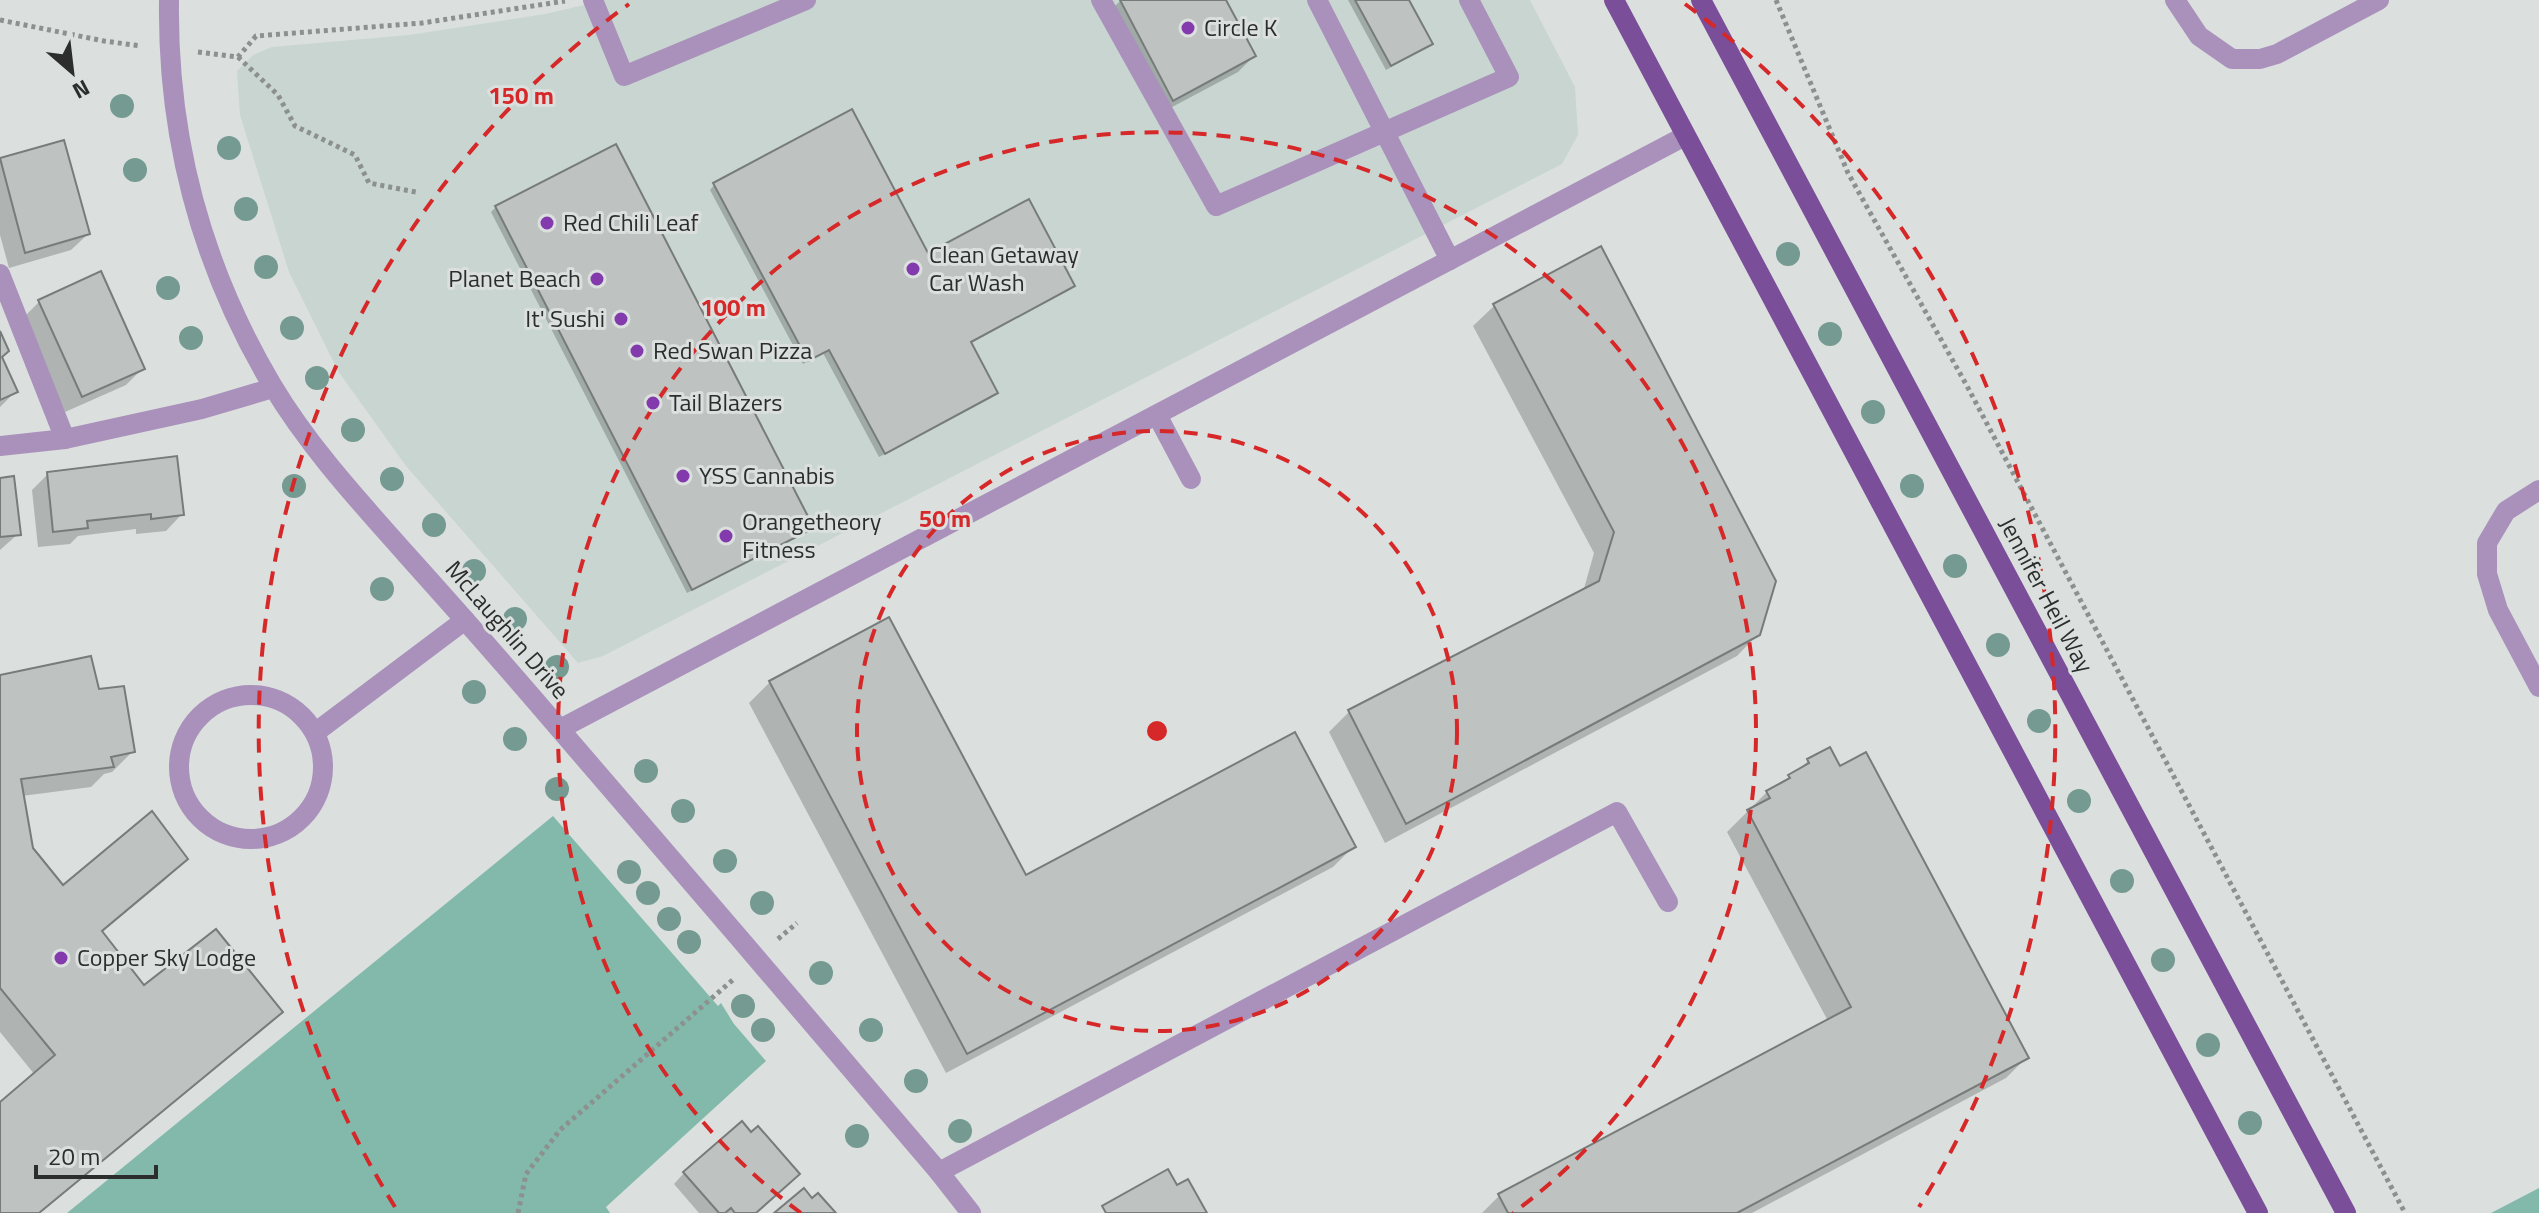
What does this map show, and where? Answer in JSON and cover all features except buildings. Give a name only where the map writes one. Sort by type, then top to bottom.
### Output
[{"type":"main road","points":[[1614,0],[2258,1213]]},
{"type":"main road","name":"Jennifer Heil Way","points":[[1701,0],[2346,1213]]},
{"type":"street","name":"McLaughlin Drive","points":[[169,0],[168,49],[177,125],[198,220],[221,288],[273,388],[356,498],[560,729],[971,1213]]},
{"type":"street","points":[[593,0],[624,76],[806,0]]},
{"type":"street","points":[[1101,0],[1216,206],[1509,77],[1469,0]]},
{"type":"street","points":[[1317,0],[1450,260]]},
{"type":"street","points":[[2175,0],[2199,36],[2232,59],[2260,59],[2277,54],[2379,0]]},
{"type":"street","points":[[560,729],[1685,136]]},
{"type":"street","points":[[0,274],[65,439]]},
{"type":"street","points":[[0,446],[65,439],[202,409],[273,388]]},
{"type":"street","points":[[1157,415],[1191,479]]},
{"type":"street","points":[[2539,490],[2506,511],[2487,543],[2487,574],[2498,610],[2539,687]]},
{"type":"street","points":[[316,732],[465,620]]},
{"type":"street","points":[[239,694],[270,695],[297,709],[316,732],[325,762],[320,792],[304,818],[279,835],[249,840],[219,832],[195,814],[180,786],[179,756],[190,727],[211,705],[239,694]]},
{"type":"street","points":[[939,1172],[1617,812],[1668,902]]},
{"type":"path","points":[[238,57],[256,36],[422,23],[569,0]]},
{"type":"path","points":[[1776,0],[1848,173],[1967,386],[2405,1213]]},
{"type":"path","points":[[0,20],[104,41],[238,57],[278,95],[295,126],[355,155],[369,183],[416,192]]},
{"type":"path","points":[[518,1213],[526,1174],[560,1130],[717,994]]},
{"type":"shaded area","points":[[606,0],[1530,0],[1575,87],[1578,135],[1562,164],[603,656],[578,663],[406,466],[338,371],[289,272],[240,115],[237,71],[253,55],[272,47],[409,35],[545,14]]},
{"type":"green space","points":[[553,816],[718,1006],[721,1003],[734,1024],[766,1061],[606,1207],[610,1213],[67,1213]]},
{"type":"green space","points":[[2539,1188],[2539,1213],[2491,1213]]},
{"type":"place","name":"Circle K","points":[[1188,28]]},
{"type":"place","name":"Red Chili Leaf","points":[[547,223]]},
{"type":"place","name":"Clean Getaway Car Wash","points":[[913,269]]},
{"type":"place","name":"Planet Beach","points":[[597,279]]},
{"type":"place","name":"It' Sushi","points":[[621,319]]},
{"type":"place","name":"Red Swan Pizza","points":[[637,351]]},
{"type":"place","name":"Tail Blazers","points":[[653,403]]},
{"type":"place","name":"YSS Cannabis","points":[[683,476]]},
{"type":"place","name":"Orangetheory Fitness","points":[[726,536]]},
{"type":"place","name":"Copper Sky Lodge","points":[[61,958]]}]
